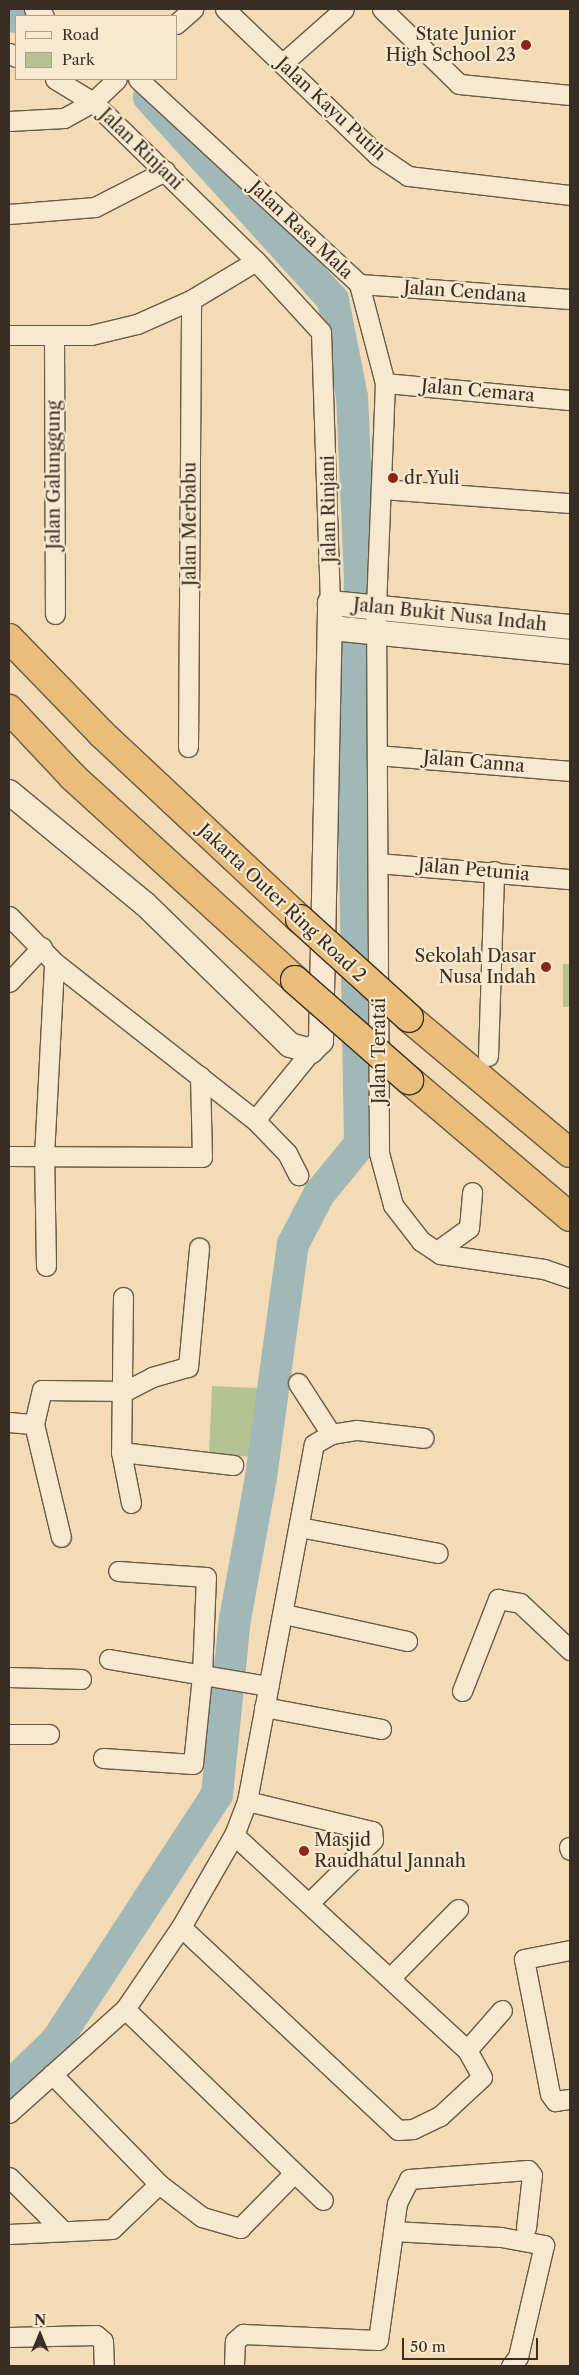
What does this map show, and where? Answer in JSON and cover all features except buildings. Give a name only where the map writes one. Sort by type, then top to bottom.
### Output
[{"type":"highway","name":"Jakarta Outer Ring Road 2","points":[[9,638],[102,734],[300,919],[409,1018],[570,1152]]},
{"type":"highway","points":[[9,710],[72,777],[295,980],[409,1080],[570,1216]]},
{"type":"street","points":[[178,22],[193,9]]},
{"type":"street","name":"Jalan Kayu Putih","points":[[225,9],[377,155],[408,176],[570,195]]},
{"type":"street","points":[[283,63],[344,9]]},
{"type":"street","points":[[382,9],[460,84],[570,95]]},
{"type":"street","name":"Jalan Rinjani","points":[[57,80],[97,98],[165,171],[256,261],[321,332],[333,628],[321,1041],[311,1051]]},
{"type":"street","points":[[9,121],[64,118],[97,98],[116,80]]},
{"type":"street","name":"Jalan Rasa Mala","points":[[139,80],[359,284],[385,382],[382,489],[373,608],[374,633]]},
{"type":"street","points":[[9,214],[95,207],[165,171]]},
{"type":"street","points":[[9,335],[54,336],[113,332],[191,300],[256,261]]},
{"type":"street","name":"Jalan Cendana","points":[[359,284],[570,299]]},
{"type":"street","name":"Jalan Merbabu","points":[[188,747],[191,300]]},
{"type":"street","name":"Jalan Galunggung","points":[[54,336],[55,614]]},
{"type":"street","name":"Jalan Cemara","points":[[385,382],[570,400]]},
{"type":"street","points":[[382,489],[570,503]]},
{"type":"street","name":"Jalan Bukit Nusa Indah","points":[[332,603],[570,627]]},
{"type":"street","name":"Jalan Bukit Nusa Indah","points":[[333,628],[570,652]]},
{"type":"street","name":"Jalan Teratai","points":[[374,633],[381,1167],[402,1219],[437,1251],[458,1259],[544,1269],[570,1278]]},
{"type":"street","name":"Jalan Canna","points":[[377,755],[570,771]]},
{"type":"street","points":[[9,792],[145,904],[290,1045],[311,1051],[254,1120]]},
{"type":"street","name":"Jalan Petunia","points":[[378,864],[570,878]]},
{"type":"street","points":[[488,1056],[494,871]]},
{"type":"street","points":[[9,916],[42,947],[54,962],[254,1120],[287,1153],[298,1175]]},
{"type":"street","points":[[9,982],[42,947]]},
{"type":"street","points":[[46,1266],[44,1156],[54,962]]},
{"type":"street","points":[[9,1156],[202,1157],[200,1076]]},
{"type":"street","points":[[437,1251],[469,1228],[472,1192]]},
{"type":"street","points":[[61,1537],[34,1424],[42,1390],[125,1391],[190,1365],[199,1248]]},
{"type":"street","points":[[123,1297],[125,1391],[121,1452],[131,1503]]},
{"type":"street","points":[[298,1383],[331,1434]]},
{"type":"street","points":[[9,1422],[34,1424]]},
{"type":"street","points":[[9,2113],[126,2009],[181,1927],[234,1834],[247,1801],[264,1707],[284,1614],[314,1444],[331,1434],[357,1430],[424,1438]]},
{"type":"street","points":[[121,1452],[233,1465]]},
{"type":"street","points":[[299,1527],[438,1553]]},
{"type":"street","points":[[103,1758],[193,1764],[211,1678],[206,1576],[118,1571]]},
{"type":"street","points":[[462,1691],[501,1598],[528,1608],[570,1650]]},
{"type":"street","points":[[284,1614],[407,1641]]},
{"type":"street","points":[[109,1659],[211,1678],[269,1686]]},
{"type":"street","points":[[9,1677],[81,1679]]},
{"type":"street","points":[[264,1707],[381,1729]]},
{"type":"street","points":[[9,1734],[49,1734]]},
{"type":"street","points":[[247,1801],[372,1831],[373,1840],[310,1902]]},
{"type":"street","points":[[181,1927],[398,2130],[413,2129],[440,2116],[478,2084],[482,2073],[467,2050],[310,1902],[234,1834]]},
{"type":"street","points":[[390,1978],[458,1910]]},
{"type":"street","points":[[570,1950],[524,1959],[551,2096],[555,2101],[570,2099]]},
{"type":"street","points":[[126,2009],[322,2200]]},
{"type":"street","points":[[467,2050],[502,2010]]},
{"type":"street","points":[[52,2074],[159,2184],[202,2217],[240,2228],[294,2173]]},
{"type":"street","points":[[234,2366],[235,2341],[243,2334],[378,2340],[397,2203],[409,2179],[498,2170],[531,2172],[526,2228]]},
{"type":"street","points":[[9,2177],[63,2231]]},
{"type":"street","points":[[9,2234],[112,2229],[159,2184]]},
{"type":"street","points":[[393,2231],[501,2237],[544,2245],[518,2363]]},
{"type":"street","points":[[9,2337],[96,2335],[103,2342],[104,2366]]},
{"type":"green space","points":[[563,964],[570,964],[570,1007],[563,1007]]},
{"type":"green space","points":[[212,1386],[258,1388],[255,1457],[209,1455]]},
{"type":"waterway","points":[[9,13],[15,16]]},
{"type":"waterway","points":[[9,2087],[57,2040],[217,1795],[235,1619],[261,1477],[293,1244],[319,1194],[360,1144],[353,754],[360,578],[352,397],[333,300],[149,97]]},
{"type":"place","name":"State Junior High School 23","points":[[526,45]]},
{"type":"place","name":"dr Yuli","points":[[393,478]]},
{"type":"place","name":"Sekolah Dasar Nusa Indah","points":[[546,967]]},
{"type":"place","name":"Masjid Raudhatul Jannah","points":[[304,1851]]}]
